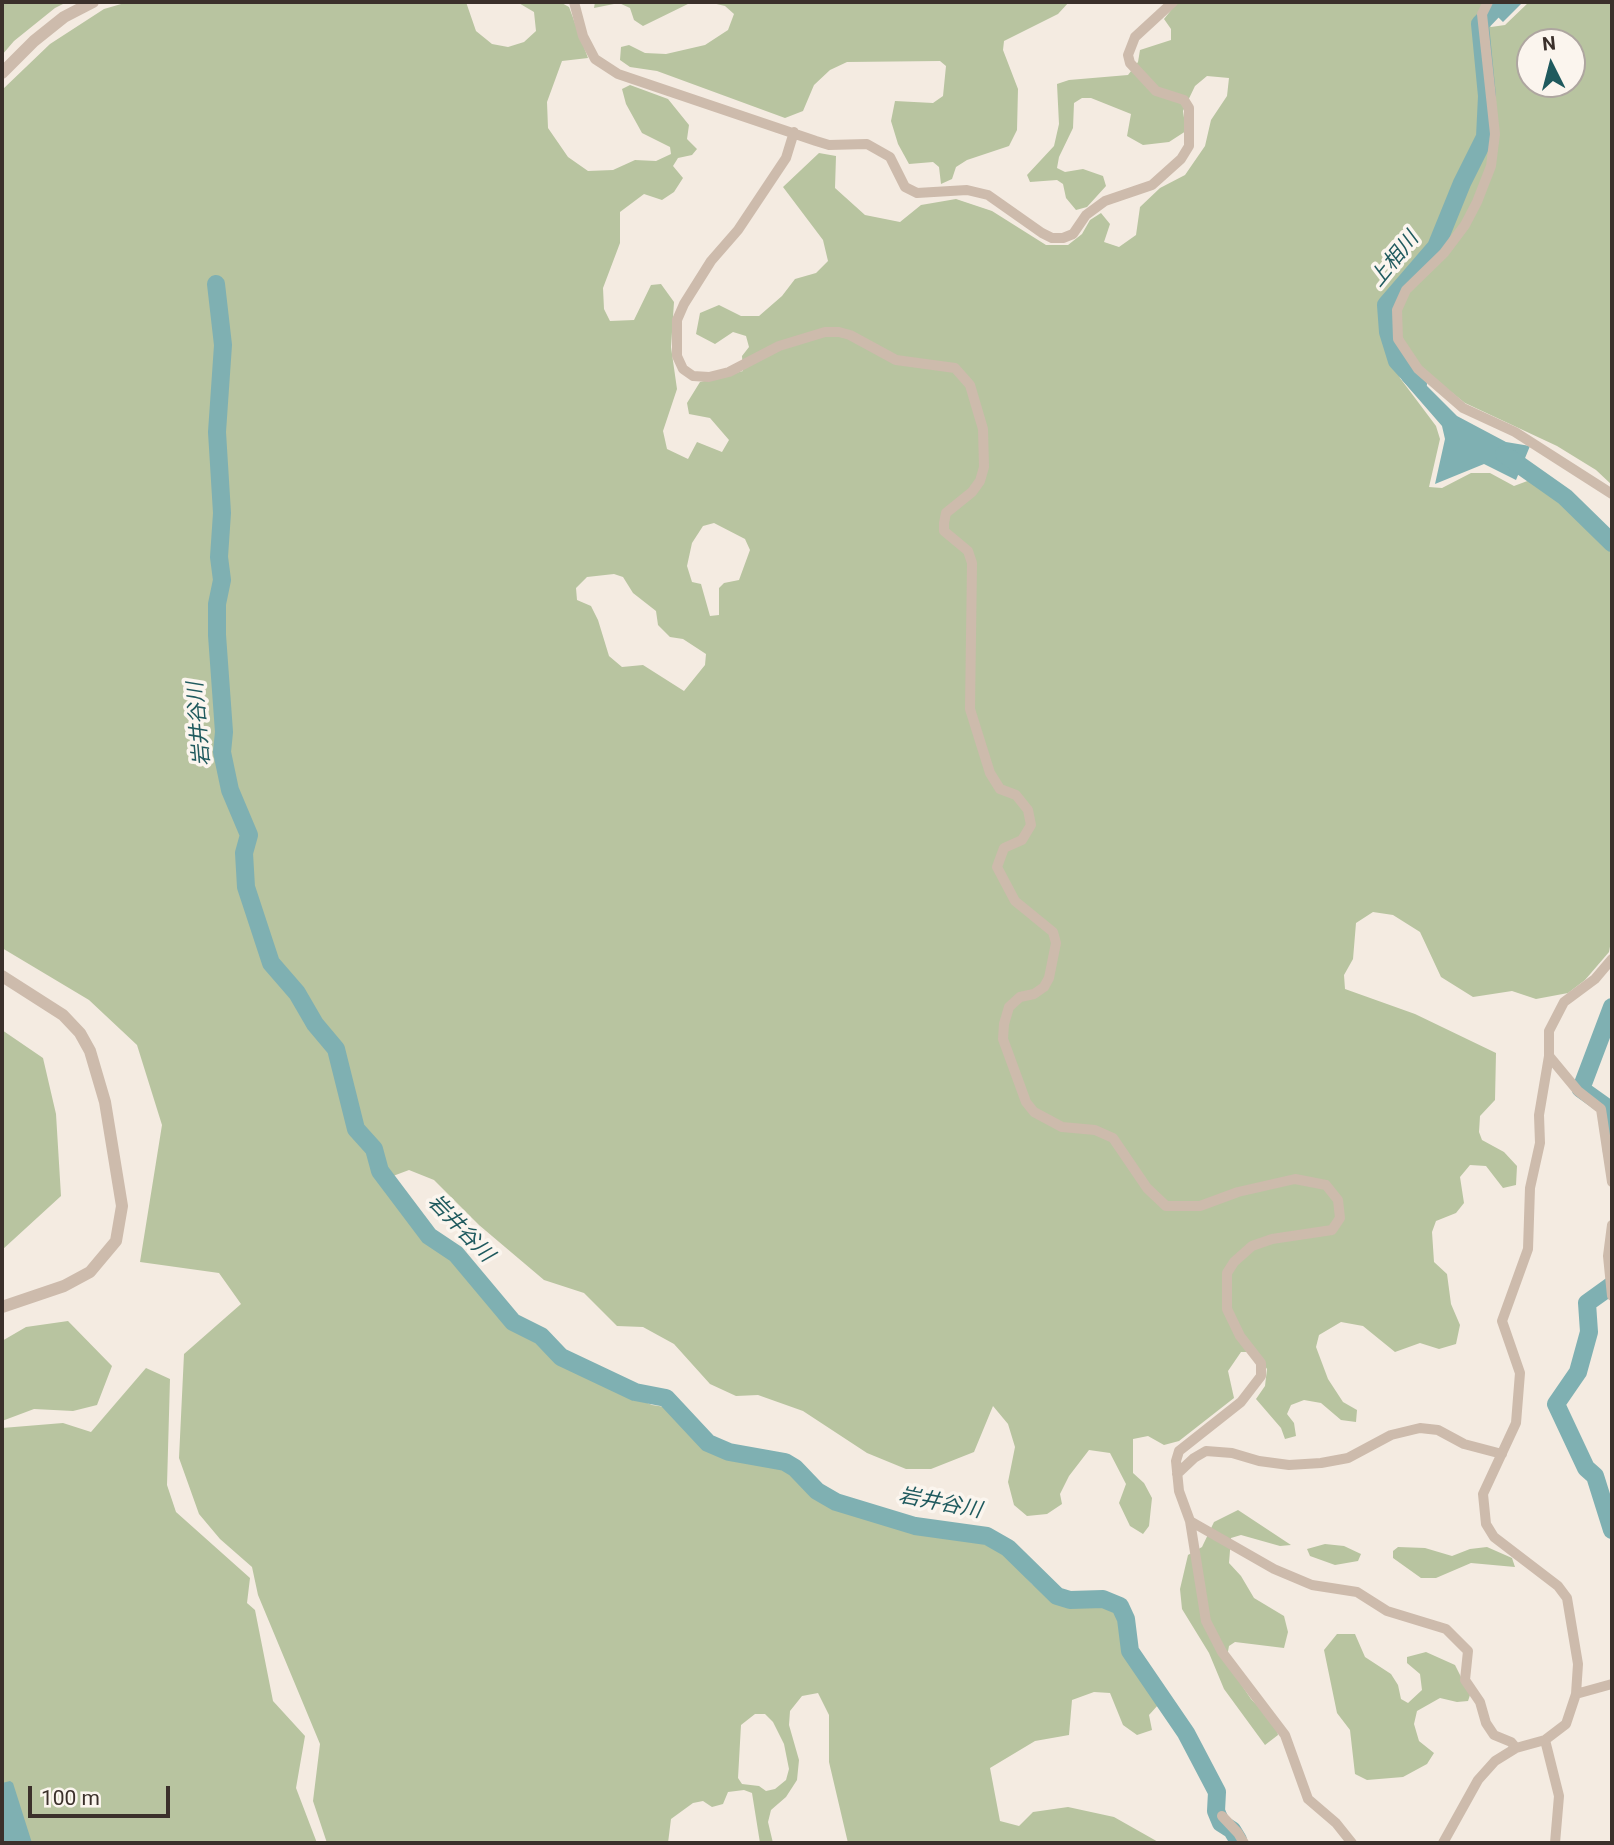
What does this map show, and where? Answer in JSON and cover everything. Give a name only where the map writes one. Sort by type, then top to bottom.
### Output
[{"type":"street","points":[[2,73],[34,41],[64,17],[93,2]]},
{"type":"street","points":[[574,2],[589,49],[607,69],[829,145],[867,144],[890,157],[905,187],[917,193],[967,190],[988,195],[1052,238],[1073,234],[1086,215],[1105,201],[1153,185],[1181,159],[1189,146],[1189,108],[1184,100],[1156,91],[1130,63],[1128,55],[1135,37],[1173,2]]},
{"type":"street","points":[[1488,2],[1482,14],[1495,134],[1491,166],[1478,202],[1465,225],[1444,253],[1406,290],[1397,310],[1398,339],[1418,369],[1463,408],[1515,432],[1612,494]]},
{"type":"street","points":[[794,132],[786,158],[738,230],[711,261],[684,304],[677,320],[677,356],[683,369],[693,376],[709,377],[729,372],[779,346],[825,332],[839,332],[850,335],[896,360],[955,368],[970,385],[983,429],[984,467],[980,481],[972,492],[946,513],[944,523],[944,531],[968,551],[972,563],[970,709],[990,773],[1000,789],[1016,795],[1030,817],[1031,825],[1022,840],[1004,848],[998,867],[1015,901],[1053,932],[1056,943],[1049,978],[1044,987],[1034,994],[1020,998],[1010,1007],[1004,1024],[1003,1039],[1026,1102],[1034,1112],[1062,1127],[1095,1130],[1113,1138],[1147,1188],[1166,1206],[1200,1206],[1238,1192],[1295,1179],[1326,1185],[1338,1200],[1340,1218],[1332,1230],[1272,1239],[1252,1246],[1234,1262],[1227,1273],[1227,1309],[1240,1336],[1261,1363],[1261,1376],[1241,1402],[1179,1451],[1177,1474],[1179,1491],[1190,1521],[1206,1621],[1222,1652],[1275,1717],[1285,1735],[1308,1799],[1336,1823],[1352,1843]]},
{"type":"street","points":[[1443,1843],[1478,1780],[1495,1761],[1516,1748],[1545,1740],[1566,1724],[1576,1694],[1578,1664],[1567,1598],[1558,1586],[1503,1545],[1486,1524],[1483,1494],[1516,1423],[1520,1373],[1502,1321],[1528,1249],[1531,1175],[1540,1143],[1539,1115],[1549,1056],[1549,1031],[1564,1002],[1607,968],[1612,959]]},
{"type":"street","points":[[2,976],[63,1015],[80,1033],[90,1051],[105,1102],[122,1206],[116,1241],[90,1272],[64,1286],[2,1307]]},
{"type":"street","points":[[1549,1056],[1578,1091],[1601,1109],[1612,1182]]},
{"type":"street","points":[[1611,1291],[1608,1245],[1612,1225]]},
{"type":"street","points":[[1177,1474],[1206,1451],[1232,1453],[1259,1461],[1289,1465],[1321,1463],[1348,1458],[1391,1435],[1420,1429],[1438,1430],[1464,1444],[1502,1454]]},
{"type":"street","points":[[1190,1521],[1274,1569],[1323,1588],[1357,1592],[1387,1611],[1446,1629],[1468,1651],[1465,1680],[1480,1702],[1486,1723],[1494,1735],[1511,1742],[1516,1748]]},
{"type":"street","points":[[1576,1694],[1612,1684]]},
{"type":"street","points":[[1545,1740],[1559,1796],[1555,1843]]},
{"type":"street","points":[[1222,1816],[1244,1843]]},
{"type":"green space","points":[[2,2],[67,2],[55,8],[14,41],[2,55]]},
{"type":"green space","points":[[128,2],[466,2],[476,31],[492,44],[508,47],[524,42],[536,31],[534,12],[517,2],[560,2],[569,7],[588,58],[562,61],[547,102],[548,128],[568,157],[588,171],[613,170],[635,160],[656,161],[671,154],[670,147],[642,133],[626,104],[622,89],[630,85],[668,99],[689,125],[687,139],[697,149],[692,155],[678,158],[673,166],[683,178],[674,192],[662,200],[644,194],[620,212],[620,243],[603,288],[604,309],[610,321],[634,320],[651,285],[661,284],[674,302],[671,347],[677,389],[663,431],[667,449],[688,459],[697,442],[722,452],[729,440],[710,418],[689,414],[687,403],[700,382],[743,371],[742,356],[749,347],[746,336],[733,332],[715,344],[696,334],[700,313],[719,305],[741,316],[759,316],[782,296],[795,279],[816,273],[828,261],[823,240],[783,187],[819,153],[836,156],[835,188],[865,215],[900,222],[921,205],[956,199],[992,211],[1046,245],[1068,245],[1082,234],[1090,220],[1101,213],[1110,224],[1104,242],[1119,247],[1136,235],[1140,207],[1160,188],[1185,175],[1205,146],[1211,120],[1227,96],[1229,78],[1207,76],[1195,86],[1183,111],[1186,131],[1169,142],[1143,145],[1127,136],[1131,114],[1091,98],[1082,98],[1074,103],[1073,128],[1059,157],[1057,168],[1065,172],[1083,169],[1103,176],[1106,186],[1087,207],[1076,210],[1066,198],[1063,184],[1057,180],[1030,182],[1027,175],[1054,146],[1059,124],[1057,84],[1069,80],[1128,75],[1138,62],[1140,50],[1171,40],[1171,29],[1164,19],[1176,4],[1486,2],[1480,17],[1491,27],[1505,25],[1529,2],[1612,2],[1612,485],[1596,470],[1557,446],[1465,403],[1427,373],[1410,354],[1395,364],[1400,378],[1436,426],[1440,439],[1429,487],[1442,488],[1471,473],[1490,473],[1514,486],[1530,480],[1550,490],[1574,510],[1612,550],[1612,936],[1609,952],[1585,980],[1568,993],[1536,999],[1512,991],[1473,997],[1441,977],[1420,932],[1393,915],[1373,912],[1356,923],[1353,959],[1344,975],[1345,989],[1415,1014],[1496,1053],[1495,1100],[1480,1116],[1479,1132],[1482,1140],[1504,1152],[1517,1166],[1516,1185],[1503,1188],[1486,1166],[1470,1165],[1460,1177],[1464,1203],[1456,1213],[1436,1221],[1432,1232],[1434,1262],[1447,1274],[1451,1304],[1460,1325],[1456,1344],[1439,1349],[1420,1343],[1395,1352],[1363,1326],[1341,1322],[1319,1335],[1316,1347],[1328,1379],[1343,1402],[1357,1410],[1356,1422],[1341,1420],[1321,1403],[1304,1400],[1291,1405],[1287,1414],[1294,1423],[1296,1436],[1285,1439],[1281,1428],[1256,1399],[1265,1386],[1267,1369],[1255,1352],[1241,1352],[1228,1371],[1234,1398],[1179,1441],[1164,1445],[1148,1436],[1133,1439],[1133,1473],[1144,1483],[1152,1498],[1149,1526],[1143,1534],[1130,1526],[1119,1503],[1126,1484],[1110,1453],[1089,1450],[1069,1476],[1060,1494],[1062,1504],[1047,1514],[1027,1516],[1014,1505],[1008,1482],[1015,1447],[1008,1424],[993,1406],[974,1452],[931,1469],[906,1469],[867,1453],[803,1411],[758,1395],[736,1396],[710,1384],[674,1344],[643,1327],[617,1326],[584,1293],[544,1280],[479,1225],[434,1180],[409,1170],[393,1176],[393,1191],[425,1239],[452,1257],[474,1278],[505,1320],[542,1345],[565,1366],[652,1405],[665,1407],[706,1448],[732,1458],[776,1464],[793,1471],[818,1498],[859,1516],[902,1529],[981,1540],[1002,1550],[1032,1584],[1065,1606],[1095,1603],[1117,1610],[1124,1624],[1127,1653],[1159,1704],[1149,1715],[1152,1730],[1137,1735],[1123,1725],[1110,1693],[1094,1692],[1072,1700],[1069,1735],[1035,1741],[990,1768],[1000,1821],[1019,1826],[1033,1812],[1068,1807],[1114,1817],[1160,1843],[848,1843],[829,1762],[829,1715],[818,1693],[802,1696],[790,1711],[789,1725],[799,1760],[797,1780],[786,1797],[771,1810],[768,1822],[773,1843],[760,1843],[752,1793],[744,1790],[728,1792],[723,1804],[712,1807],[703,1801],[693,1803],[671,1819],[668,1843],[327,1843],[313,1801],[320,1744],[258,1595],[252,1567],[220,1539],[199,1514],[179,1458],[184,1354],[241,1304],[219,1273],[140,1262],[162,1125],[137,1045],[89,1000],[2,948],[2,90],[50,44],[104,9]],"holes":[[[714,523],[745,539],[750,550],[739,580],[724,583],[719,588],[719,615],[710,616],[701,584],[692,582],[687,566],[692,543],[703,526]],[[614,574],[623,577],[633,593],[656,611],[658,625],[670,637],[683,639],[706,654],[705,665],[684,691],[643,665],[622,667],[609,656],[598,620],[591,606],[577,600],[576,588],[587,577]],[[755,1714],[765,1714],[773,1722],[784,1744],[789,1769],[786,1780],[775,1789],[766,1791],[759,1786],[742,1784],[738,1778],[741,1725]]]},
{"type":"green space","points":[[595,2],[692,2],[643,26],[634,20],[630,8],[619,3],[594,8]]},
{"type":"green space","points":[[708,2],[1069,2],[1058,14],[1004,41],[1003,50],[1018,89],[1017,130],[1009,146],[967,160],[956,167],[952,179],[941,184],[939,167],[933,162],[909,164],[898,144],[891,121],[895,101],[933,103],[943,96],[946,66],[940,61],[847,62],[830,70],[814,85],[803,111],[785,118],[657,71],[630,67],[620,60],[621,47],[629,45],[645,53],[666,54],[705,45],[728,30],[734,14],[725,6]]},
{"type":"green space","points":[[2,1030],[43,1058],[56,1114],[61,1196],[2,1250]]},
{"type":"green space","points":[[68,1321],[112,1366],[97,1405],[73,1411],[34,1409],[2,1421],[2,1341],[26,1327]]},
{"type":"green space","points":[[146,1368],[170,1379],[167,1485],[176,1512],[250,1578],[247,1603],[255,1610],[273,1701],[305,1736],[296,1788],[317,1843],[2,1843],[2,1428],[63,1423],[91,1432]]},
{"type":"green space","points":[[1238,1510],[1291,1545],[1280,1546],[1241,1535],[1231,1538],[1229,1563],[1241,1576],[1254,1598],[1284,1616],[1288,1632],[1284,1648],[1235,1642],[1229,1646],[1226,1662],[1251,1699],[1276,1725],[1278,1735],[1265,1745],[1224,1689],[1209,1653],[1182,1609],[1180,1589],[1188,1555],[1202,1547],[1214,1522]]},
{"type":"green space","points":[[1325,1544],[1344,1546],[1361,1554],[1358,1561],[1335,1565],[1310,1556],[1307,1549]]},
{"type":"green space","points":[[1398,1547],[1425,1548],[1452,1556],[1470,1549],[1487,1547],[1512,1558],[1515,1567],[1471,1563],[1436,1578],[1421,1578],[1393,1558],[1393,1551]]},
{"type":"green space","points":[[1337,1634],[1355,1634],[1365,1657],[1391,1674],[1398,1685],[1401,1699],[1408,1703],[1422,1690],[1420,1674],[1407,1663],[1407,1657],[1426,1652],[1455,1665],[1470,1695],[1468,1701],[1457,1702],[1440,1698],[1417,1711],[1414,1724],[1419,1741],[1434,1753],[1427,1764],[1403,1777],[1367,1780],[1355,1774],[1350,1730],[1337,1713],[1324,1650]]},
{"type":"water","points":[[1495,2],[1523,2],[1503,22],[1489,8]]},
{"type":"water","points":[[1407,366],[1457,416],[1506,442],[1530,446],[1516,480],[1484,464],[1435,484],[1445,439],[1442,426],[1402,380],[1399,369]]},
{"type":"water","points":[[2,1783],[13,1783],[32,1843],[2,1843]]},
{"type":"waterway","name":"上相川","points":[[1418,384],[1397,361],[1388,332],[1386,305],[1436,247],[1462,183],[1485,137],[1487,96],[1480,24],[1499,4]]},
{"type":"waterway","name":"岩井谷川","points":[[216,284],[223,345],[217,432],[222,513],[219,557],[222,580],[217,604],[224,732],[222,752],[230,790],[249,835],[244,853],[246,887],[271,963],[297,993],[315,1024],[336,1049],[356,1129],[374,1149],[380,1171],[429,1236],[456,1254],[513,1322],[541,1336],[561,1357],[635,1392],[666,1398],[708,1443],[729,1452],[785,1462],[795,1468],[817,1491],[836,1502],[915,1526],[987,1536],[1008,1548],[1057,1596],[1070,1600],[1103,1599],[1120,1606],[1126,1619],[1130,1651],[1186,1733],[1217,1792],[1216,1811],[1221,1823],[1232,1830],[1238,1840]]},
{"type":"waterway","name":"上相川","points":[[1504,454],[1565,497],[1612,543]]},
{"type":"waterway","name":"上相川","points":[[1612,1007],[1581,1089],[1609,1109],[1612,1153]]},
{"type":"waterway","name":"上相川","points":[[1612,1285],[1587,1303],[1589,1332],[1578,1372],[1556,1404],[1586,1468],[1595,1476],[1612,1530]]}]
